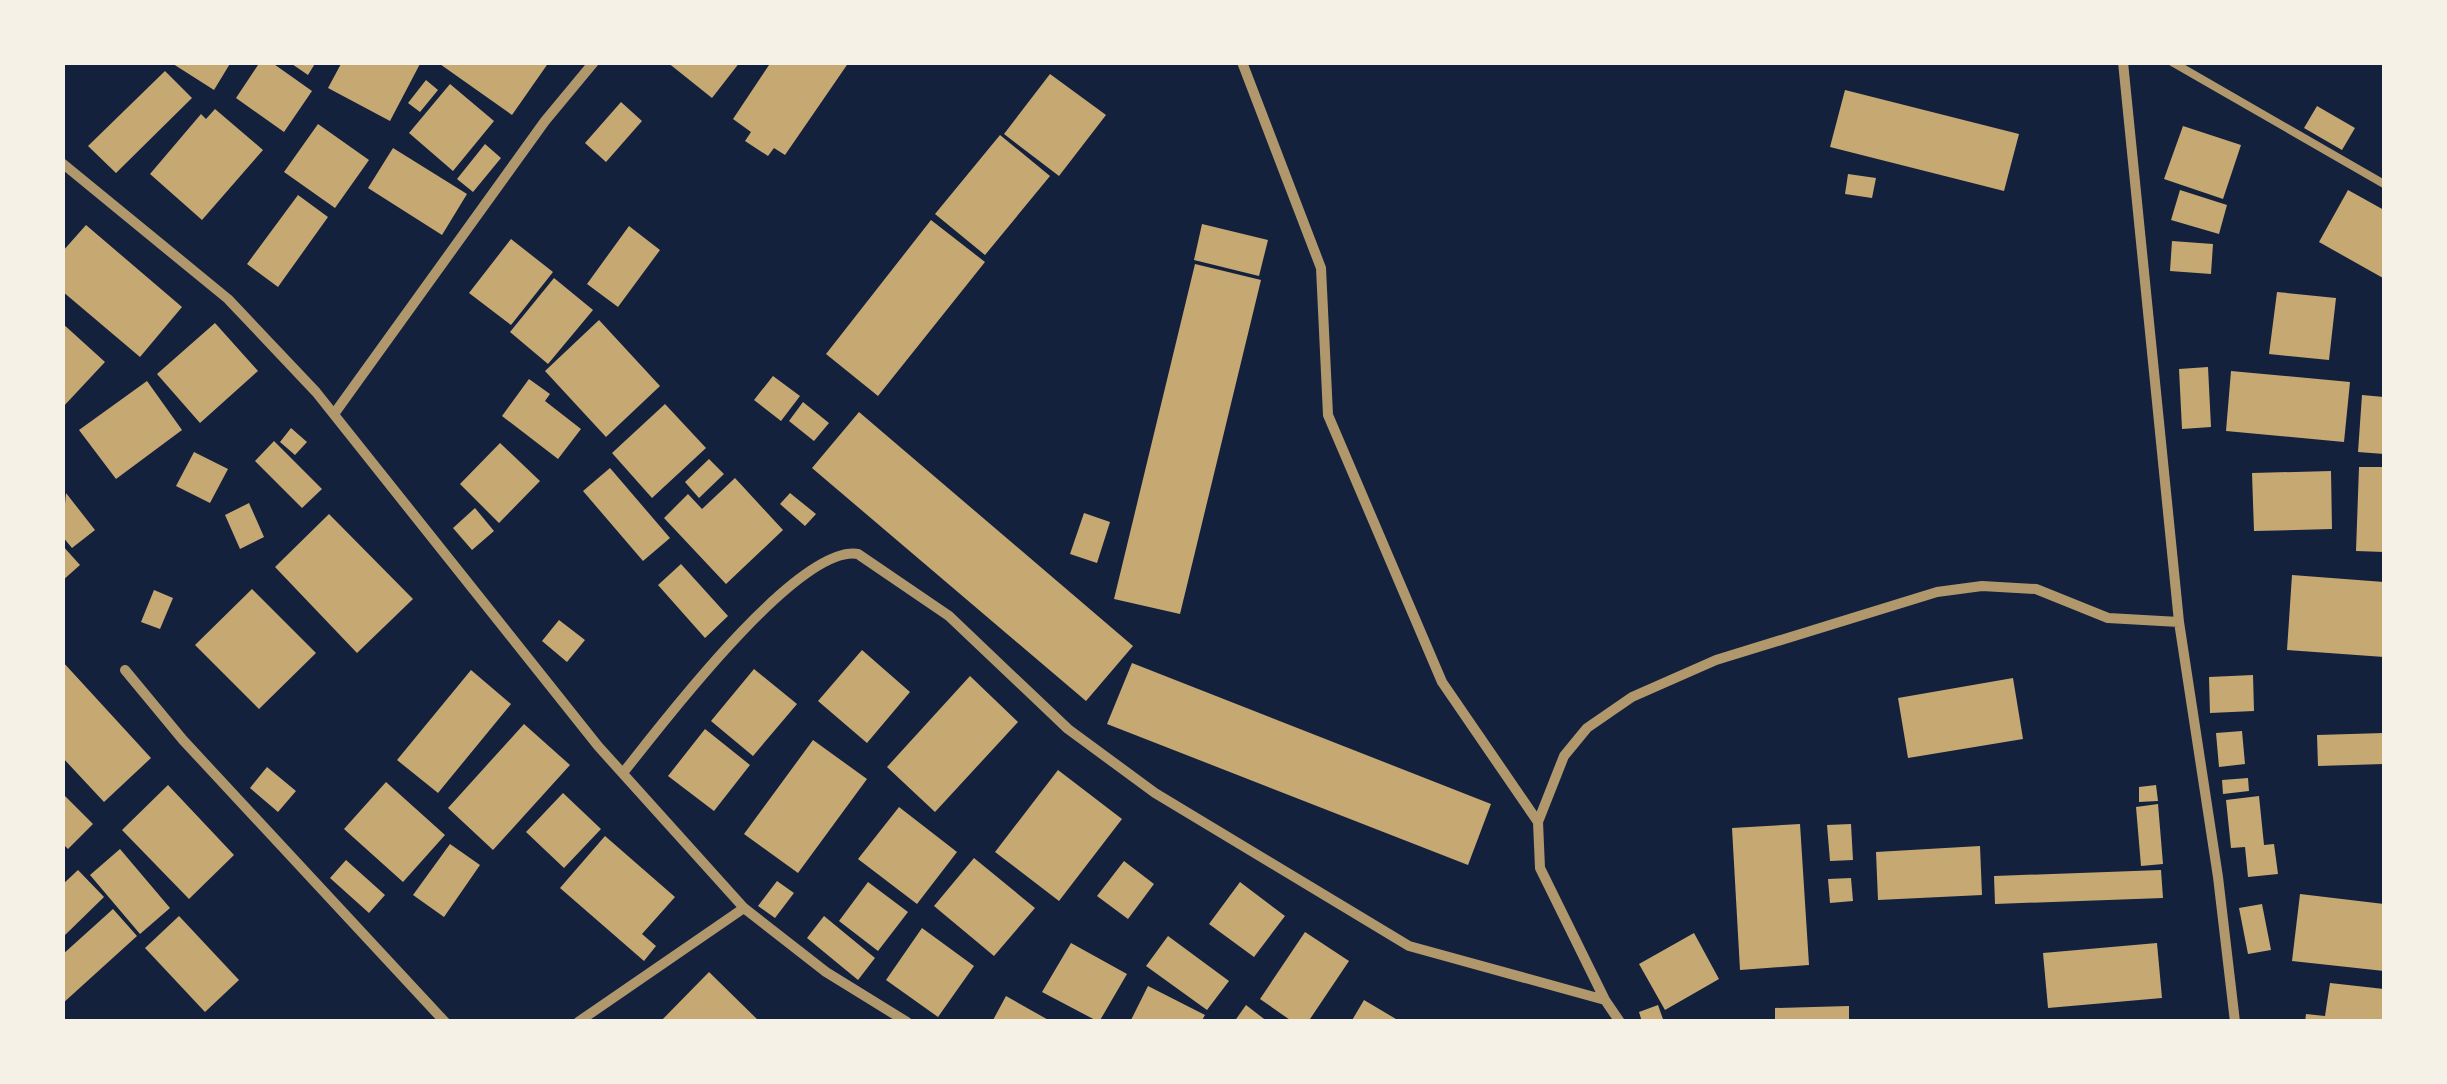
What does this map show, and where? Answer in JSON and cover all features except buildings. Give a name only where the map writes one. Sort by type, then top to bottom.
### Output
[{"type":"street","points":[[334,414],[544,121],[594,62]]},
{"type":"street","points":[[1242,62],[1320,268],[1328,415],[1442,682],[1538,822]]},
{"type":"street","points":[[2124,62],[2179,622],[2218,876],[2235,1022]]},
{"type":"street","points":[[62,162],[228,298],[334,414],[623,772],[744,908],[826,972],[908,1022]]},
{"type":"street","points":[[623,772],[741,632],[816,564],[842,551],[858,554],[949,616],[1068,728],[1155,793],[1409,946],[1606,1000]]},
{"type":"street","points":[[1620,1022],[1540,868],[1538,822],[1564,756],[1587,728],[1632,696],[1716,660],[1938,592],[1982,586],[2036,589],[2108,618],[2179,622]]},
{"type":"street","points":[[125,670],[183,740],[444,1022]]},
{"type":"street","points":[[578,1022],[744,908]]},
{"type":"lane","points":[[2172,62],[2384,184]]}]
